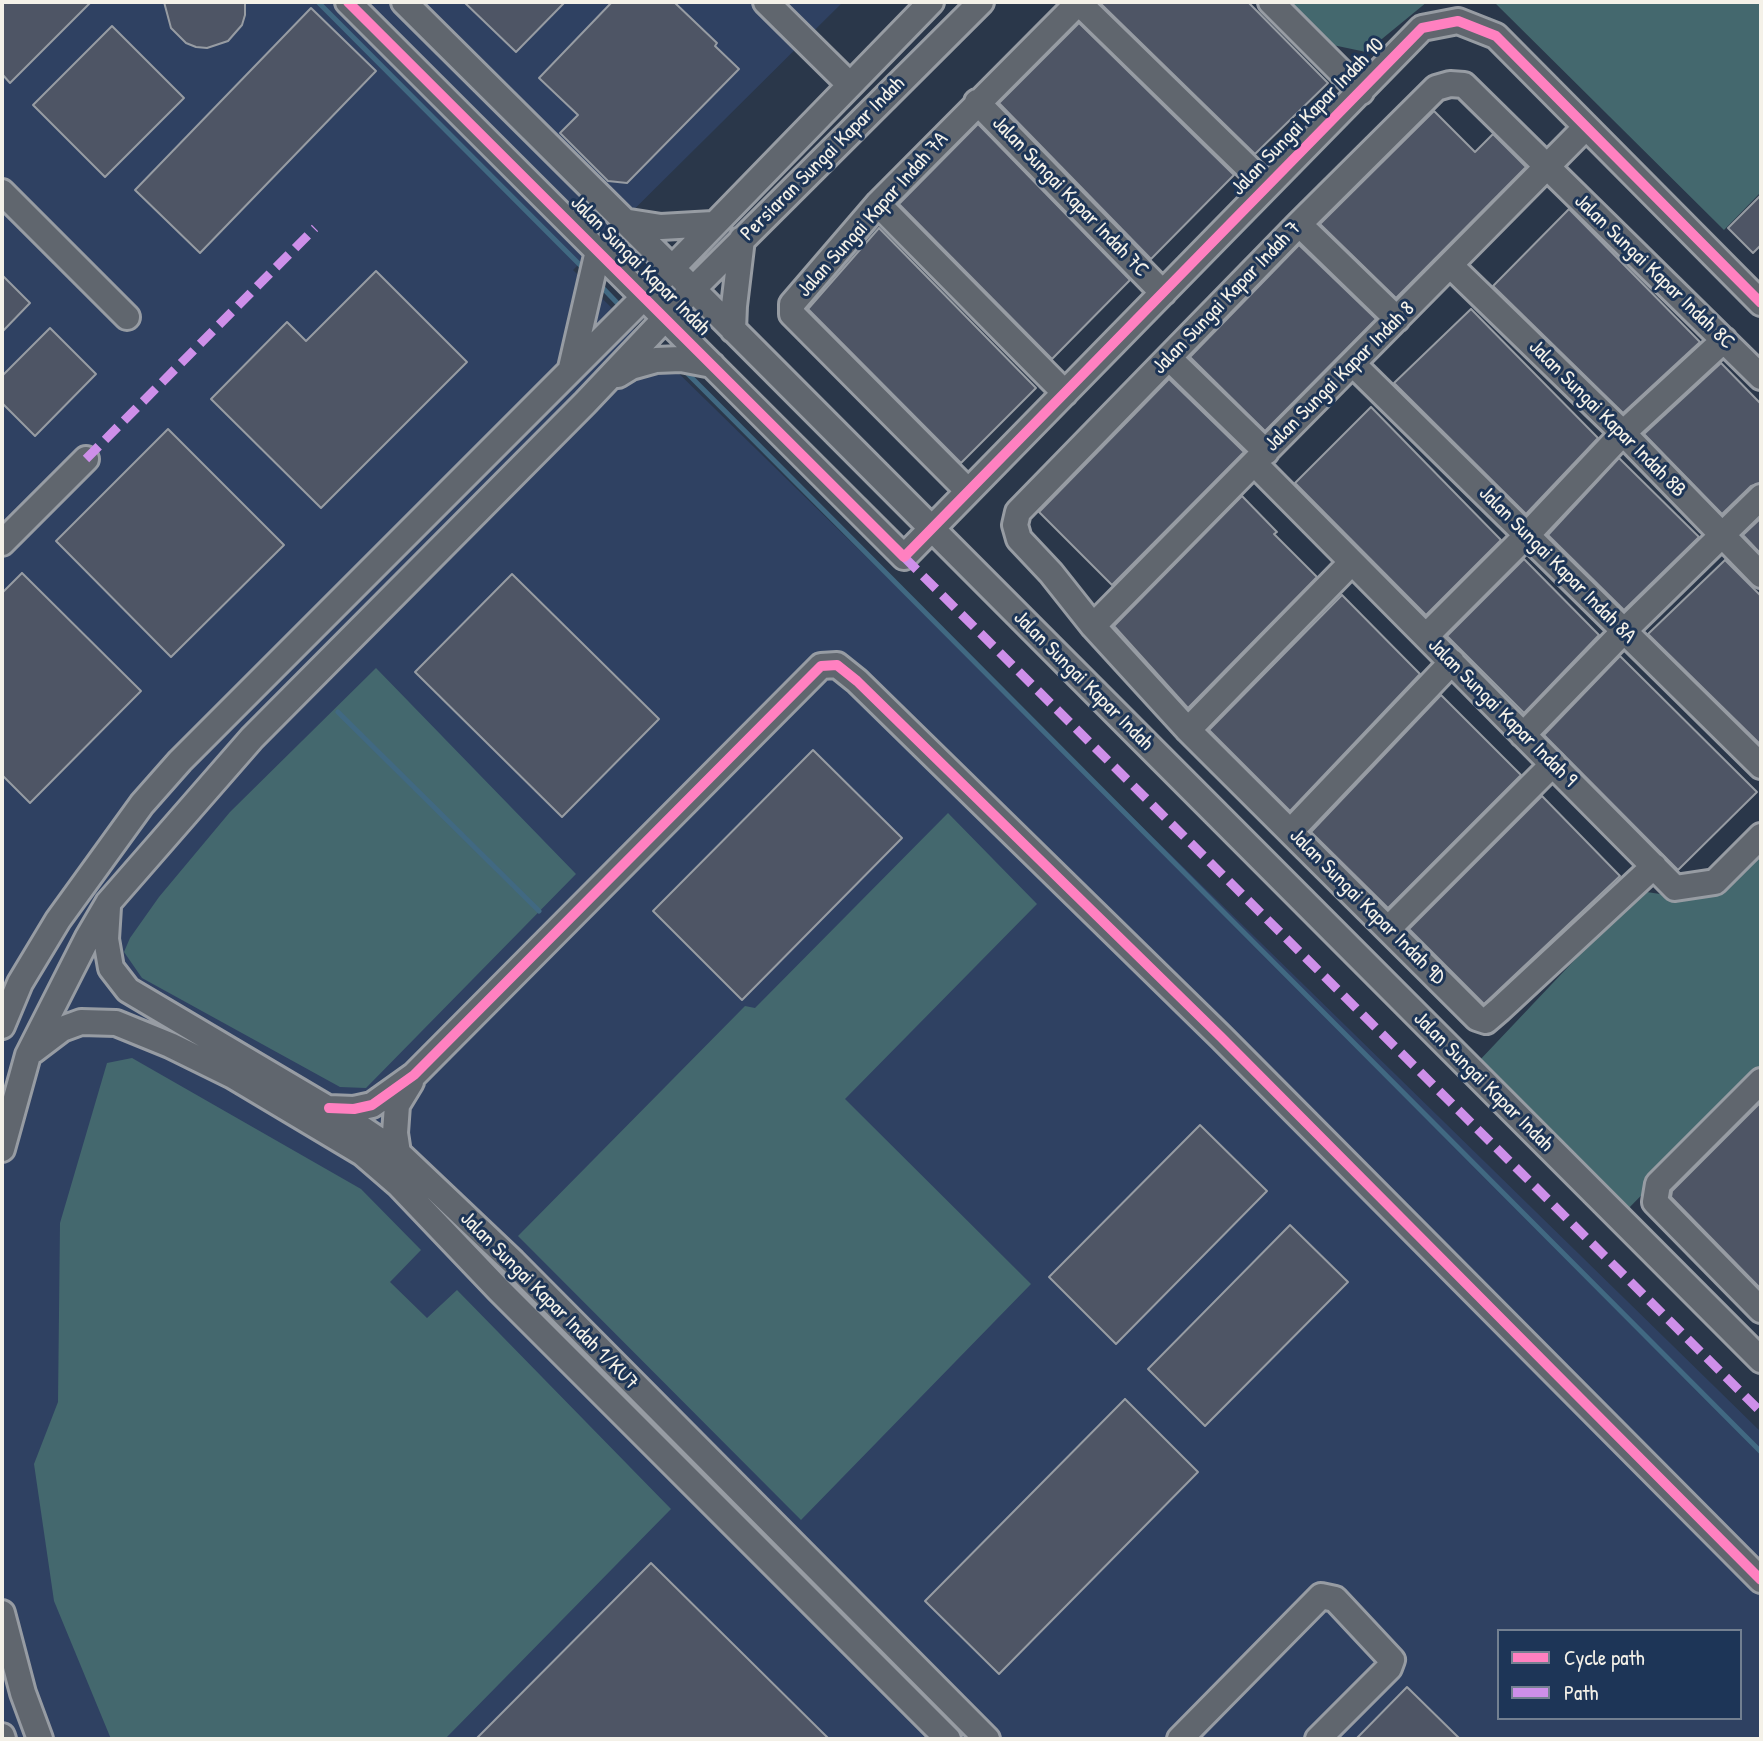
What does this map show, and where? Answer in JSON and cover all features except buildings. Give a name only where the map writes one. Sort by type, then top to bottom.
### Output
[{"type":"street","name":"Jalan Sungai Kapar Indah","points":[[348,2],[598,251],[639,302],[660,323],[712,365],[904,557]]},
{"type":"street","name":"Jalan Sungai Kapar Indah","points":[[404,2],[1761,1360]]},
{"type":"street","points":[[766,2],[849,84]]},
{"type":"street","name":"Persiaran Sungai Kapar Indah","points":[[2,1026],[20,983],[58,920],[142,804],[234,706],[639,302],[931,2]]},
{"type":"street","name":"Persiaran Sungai Kapar Indah","points":[[2,1149],[28,1055],[108,903],[252,738],[636,350],[692,289],[981,2]]},
{"type":"street","points":[[1079,2],[1267,186]]},
{"type":"street","name":"Jalan Sungai Kapar Indah 7A","points":[[968,491],[792,314],[792,303],[878,204],[1079,2]]},
{"type":"street","points":[[1271,2],[1361,92]]},
{"type":"street","name":"Jalan Sungai Kapar Indah 10","points":[[904,557],[1422,28],[1458,21],[1496,36],[1761,303]]},
{"type":"street","name":"Jalan Sungai Kapar Indah 7","points":[[1093,625],[1051,573],[1018,539],[1015,525],[1018,512],[1299,224],[1436,88],[1450,84],[1464,85],[1547,167]]},
{"type":"street","name":"Jalan Sungai Kapar Indah 7C","points":[[977,102],[1163,293]]},
{"type":"street","name":"Jalan Sungai Kapar Indah 8","points":[[1093,625],[1586,127]]},
{"type":"street","name":"Jalan Sungai Kapar Indah 8C","points":[[1547,167],[1761,377]]},
{"type":"street","points":[[2,192],[127,317]]},
{"type":"street","points":[[878,204],[1065,393]]},
{"type":"street","points":[[623,221],[661,227],[713,224]]},
{"type":"street","points":[[1299,224],[1397,319]]},
{"type":"street","points":[[733,330],[742,239]]},
{"type":"street","points":[[570,369],[598,251]]},
{"type":"street","name":"Jalan Sungai Kapar Indah 8B","points":[[1450,265],[1623,433],[1761,575]]},
{"type":"street","points":[[1426,636],[1527,535],[1623,433],[1724,340]]},
{"type":"street","name":"Jalan Sungai Kapar Indah 9","points":[[1169,358],[1352,562],[1675,888],[1715,882],[1761,836]]},
{"type":"street","points":[[604,382],[631,367],[656,360],[681,359],[712,365]]},
{"type":"street","name":"Jalan Sungai Kapar Indah 8A","points":[[1353,363],[1761,766]]},
{"type":"street","points":[[2,543],[86,459]]},
{"type":"street","points":[[1523,735],[1624,631],[1761,497]]},
{"type":"street","points":[[1188,730],[1352,562]]},
{"type":"street","name":"Jalan Sungai Kapar Indah 9D","points":[[1093,625],[1188,730],[1477,1018],[1486,1021],[1654,866]]},
{"type":"street","points":[[1291,831],[1452,662]]},
{"type":"street","points":[[329,1108],[354,1109],[372,1105],[414,1075],[821,666],[837,665],[857,681],[1221,1037],[1761,1580]]},
{"type":"street","points":[[1388,929],[1553,764]]},
{"type":"street","name":"Jalan Sungai Kapar Indah 1/KU7","points":[[108,903],[106,939],[111,968],[128,990],[329,1108],[398,1153],[513,1262],[987,1739]]},
{"type":"street","points":[[116,1023],[117,1011],[128,990]]},
{"type":"street","name":"Jalan Sungai Kapar Indah 1/KU7","points":[[28,1055],[62,1029],[81,1022],[116,1023],[170,1045],[233,1076],[362,1153],[399,1185],[499,1290],[948,1739]]},
{"type":"street","points":[[398,1153],[395,1133],[397,1105],[414,1075]]},
{"type":"street","points":[[1760,1306],[1656,1202],[1658,1184],[1761,1082]]},
{"type":"street","points":[[1180,1739],[1321,1596],[1335,1598],[1392,1660],[1390,1668],[1318,1739]]},
{"type":"street","points":[[2,1614],[23,1693],[40,1739]]},
{"type":"shaded area","points":[[2,2],[843,2],[573,270],[1761,1432],[1761,1739],[2,1739]]},
{"type":"green space","points":[[1286,2],[1427,2],[1366,52],[1328,44]]},
{"type":"green space","points":[[1494,2],[1761,2],[1761,192],[1724,230]]},
{"type":"green space","points":[[376,668],[576,874],[366,1088],[340,1087],[142,978],[124,952],[130,938],[159,897],[230,812]]},
{"type":"green space","points":[[948,813],[1037,904],[845,1099],[1031,1284],[801,1520],[518,1236],[745,1006],[755,1008]]},
{"type":"green space","points":[[1761,853],[1761,1073],[1626,1211],[1478,1062],[1640,891],[1687,898]]},
{"type":"green space","points":[[132,1058],[361,1189],[421,1250],[390,1282],[427,1318],[457,1290],[671,1509],[445,1739],[111,1739],[54,1601],[34,1464],[58,1402],[60,1223],[107,1063]]},
{"type":"waterway","points":[[318,2],[586,271]]},
{"type":"waterway","points":[[598,283],[623,309]]},
{"type":"waterway","points":[[682,368],[1761,1452]]},
{"type":"waterway","points":[[338,712],[539,911]]},
{"type":"marked path","points":[[86,459],[315,228]]},
{"type":"marked path","points":[[904,557],[1761,1412]]},
{"type":"cycle path","points":[[348,2],[904,557],[1422,28],[1458,21],[1496,36],[1761,303]]},
{"type":"cycle path","points":[[329,1108],[354,1109],[372,1105],[414,1075],[821,666],[837,665],[857,681],[1221,1037],[1761,1580]]}]
